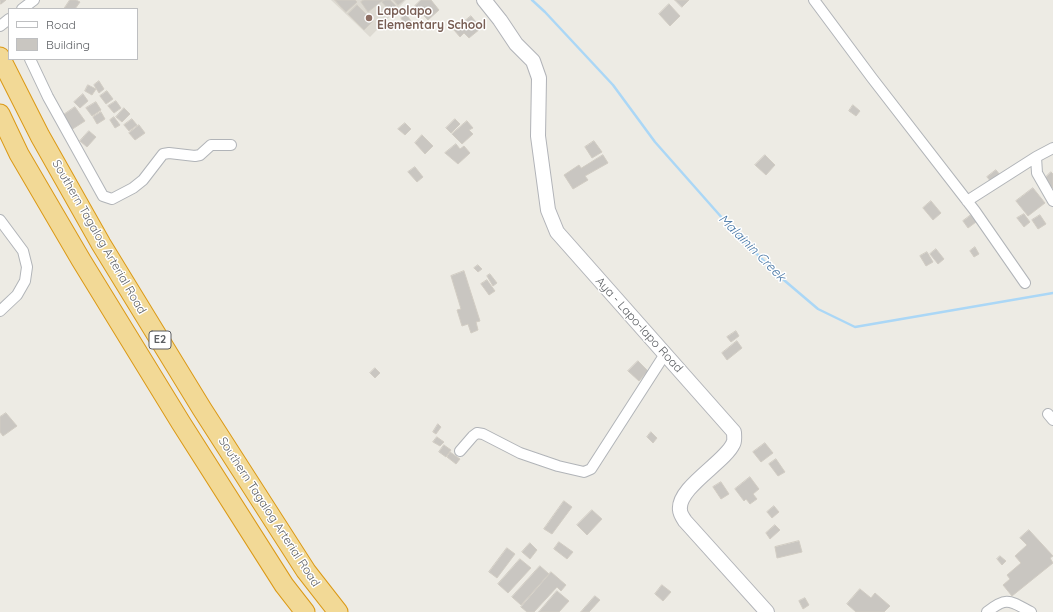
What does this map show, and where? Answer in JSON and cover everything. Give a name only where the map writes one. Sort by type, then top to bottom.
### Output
[{"type":"highway","name":"Southern Tagalog Arterial Road","points":[[0,57],[40,136],[105,251],[202,410],[306,571],[338,612]]},
{"type":"highway","name":"E2","points":[[0,114],[19,154],[80,260],[284,585],[305,612]]},
{"type":"street","name":"Aya - Lapo-lapo Road","points":[[484,0],[516,44],[533,61],[540,78],[538,136],[548,210],[557,232],[734,432],[734,444],[727,453],[702,475],[688,492],[681,501],[679,511],[685,521],[766,612]]},
{"type":"street","points":[[814,0],[967,201],[1025,284]]},
{"type":"street","points":[[30,60],[48,97],[103,196],[112,198],[133,188],[143,180],[163,154],[169,153],[195,156],[200,155],[211,145],[231,145]]},
{"type":"street","points":[[967,201],[1053,148]]},
{"type":"street","points":[[1036,158],[1037,173],[1053,201]]},
{"type":"street","points":[[0,220],[23,251],[27,266],[25,281],[16,295],[0,311]]},
{"type":"street","points":[[460,451],[472,436],[478,433],[483,434],[520,453],[558,466],[587,472],[591,469],[665,354]]},
{"type":"street","points":[[986,612],[998,603],[1009,601],[1031,612]]},
{"type":"shaded area","name":"Lapolapo Elementary School","points":[[331,0],[406,0],[370,37]]},
{"type":"building","points":[[0,0],[6,0],[1,4]]},
{"type":"building","points":[[70,0],[80,2],[76,8],[65,8]]},
{"type":"building","points":[[335,0],[355,0],[357,2],[346,12]]},
{"type":"building","points":[[364,0],[383,0],[368,12],[361,2]]},
{"type":"building","points":[[385,0],[390,0],[396,6],[390,11],[382,2]]},
{"type":"building","points":[[394,0],[404,0],[398,5]]},
{"type":"building","points":[[421,0],[431,0],[439,10],[428,20],[415,6]]},
{"type":"building","points":[[675,0],[689,0],[682,7]]},
{"type":"building","points":[[669,4],[680,16],[670,26],[659,14]]},
{"type":"building","points":[[357,5],[373,21],[364,30],[348,14]]},
{"type":"building","points":[[406,14],[413,24],[407,28],[401,18]]},
{"type":"building","points":[[471,16],[476,22],[475,24],[480,29],[469,38],[464,33],[460,37],[454,30]]},
{"type":"building","points":[[99,81],[104,89],[99,93],[94,85]]},
{"type":"building","points":[[88,85],[96,89],[92,95],[85,91]]},
{"type":"building","points":[[107,91],[113,99],[106,104],[100,96]]},
{"type":"building","points":[[83,94],[88,101],[80,108],[74,102]]},
{"type":"building","points":[[116,101],[121,108],[114,113],[108,106]]},
{"type":"building","points":[[96,102],[101,110],[92,116],[86,108]]},
{"type":"building","points":[[853,105],[860,111],[856,116],[849,111]]},
{"type":"building","points":[[75,107],[85,121],[71,130],[62,116]]},
{"type":"building","points":[[124,108],[130,114],[122,122],[116,117]]},
{"type":"building","points":[[101,112],[105,119],[97,124],[93,117]]},
{"type":"building","points":[[114,117],[120,125],[115,128],[110,120]]},
{"type":"building","points":[[132,119],[137,125],[129,131],[124,125]]},
{"type":"building","points":[[455,119],[460,124],[451,133],[446,128]]},
{"type":"building","points":[[467,121],[473,128],[469,130],[473,134],[462,144],[452,134]]},
{"type":"building","points":[[405,123],[411,129],[405,135],[398,129]]},
{"type":"building","points":[[139,125],[145,133],[135,140],[129,133]]},
{"type":"building","points":[[89,131],[96,137],[87,147],[80,141]]},
{"type":"building","points":[[422,135],[433,146],[425,154],[415,143]]},
{"type":"building","points":[[594,141],[602,152],[592,158],[585,147]]},
{"type":"building","points":[[456,144],[460,149],[464,146],[470,153],[458,164],[445,153]]},
{"type":"building","points":[[603,155],[608,163],[585,176],[588,180],[573,189],[564,175],[579,165],[581,168]]},
{"type":"building","points":[[765,155],[775,165],[766,175],[755,165]]},
{"type":"building","points":[[415,167],[423,177],[417,182],[408,172]]},
{"type":"building","points":[[996,170],[1001,176],[992,183],[987,177]]},
{"type":"building","points":[[1051,172],[1053,174],[1053,188],[1044,179]]},
{"type":"building","points":[[1033,188],[1045,203],[1028,216],[1016,201]]},
{"type":"building","points":[[931,201],[941,213],[933,220],[923,208]]},
{"type":"building","points":[[1024,214],[1030,222],[1024,227],[1017,218]]},
{"type":"building","points":[[971,215],[976,222],[968,228],[963,221]]},
{"type":"building","points":[[1040,215],[1046,224],[1038,229],[1032,220]]},
{"type":"building","points":[[975,247],[979,254],[974,257],[970,251]]},
{"type":"building","points":[[936,249],[944,259],[938,264],[930,254]]},
{"type":"building","points":[[927,252],[933,262],[926,266],[920,256]]},
{"type":"building","points":[[478,265],[482,269],[478,272],[474,268]]},
{"type":"building","points":[[464,271],[480,321],[476,322],[478,330],[471,333],[468,324],[462,326],[457,310],[461,309],[451,276]]},
{"type":"building","points":[[490,274],[497,283],[493,286],[487,276]]},
{"type":"building","points":[[487,280],[495,291],[489,295],[481,284]]},
{"type":"building","points":[[736,331],[739,336],[731,342],[727,337]]},
{"type":"building","points":[[737,341],[742,348],[727,360],[722,353]]},
{"type":"building","points":[[638,361],[648,371],[639,381],[628,371]]},
{"type":"building","points":[[375,368],[380,373],[375,378],[370,373]]},
{"type":"building","points":[[6,413],[17,426],[3,436],[0,432],[0,417]]},
{"type":"building","points":[[438,424],[441,427],[436,434],[433,432]]},
{"type":"building","points":[[651,432],[657,438],[653,443],[647,437]]},
{"type":"building","points":[[437,437],[444,442],[440,446],[433,442]]},
{"type":"building","points":[[765,443],[773,453],[761,462],[753,452]]},
{"type":"building","points":[[444,445],[451,450],[446,457],[439,452]]},
{"type":"building","points":[[450,452],[460,459],[456,464],[447,457]]},
{"type":"building","points":[[776,459],[785,472],[778,476],[769,464]]},
{"type":"building","points":[[750,477],[759,489],[753,494],[757,499],[750,504],[746,499],[744,501],[735,489]]},
{"type":"building","points":[[721,482],[729,494],[721,499],[713,487]]},
{"type":"building","points":[[564,501],[572,507],[552,534],[544,529]]},
{"type":"building","points":[[774,506],[779,512],[772,518],[767,512]]},
{"type":"building","points":[[592,510],[602,519],[587,535],[577,525]]},
{"type":"building","points":[[775,525],[780,530],[770,539],[766,533]]},
{"type":"building","points":[[1029,530],[1053,556],[1050,558],[1053,563],[1012,596],[1003,585],[1010,579],[1007,575],[1021,563],[1015,556],[1027,545],[1020,538]]},
{"type":"building","points":[[799,541],[802,552],[777,558],[775,547]]},
{"type":"building","points":[[559,542],[573,552],[567,559],[554,549]]},
{"type":"building","points":[[530,543],[537,550],[530,559],[522,552]]},
{"type":"building","points":[[507,548],[515,554],[497,578],[489,572]]},
{"type":"building","points":[[1000,556],[1006,561],[1002,565],[997,559]]},
{"type":"building","points":[[520,559],[531,568],[508,593],[498,584]]},
{"type":"building","points":[[540,566],[549,574],[521,605],[512,597]]},
{"type":"building","points":[[551,572],[566,585],[561,591],[557,587],[534,612],[527,612],[521,607]]},
{"type":"building","points":[[662,585],[671,592],[663,601],[655,594]]},
{"type":"building","points":[[860,589],[871,598],[875,593],[890,606],[884,612],[856,612],[847,604]]},
{"type":"building","points":[[557,591],[569,601],[559,612],[539,612]]},
{"type":"building","points":[[595,596],[600,600],[589,612],[581,612]]},
{"type":"building","points":[[805,598],[809,605],[803,609],[799,601]]},
{"type":"waterway","name":"Malainin Creek","points":[[532,0],[613,85],[655,142],[731,228],[778,275],[818,309],[855,327],[1053,293]]},
{"type":"place","name":"Lapolapo Elementary School","points":[[369,18]]}]
